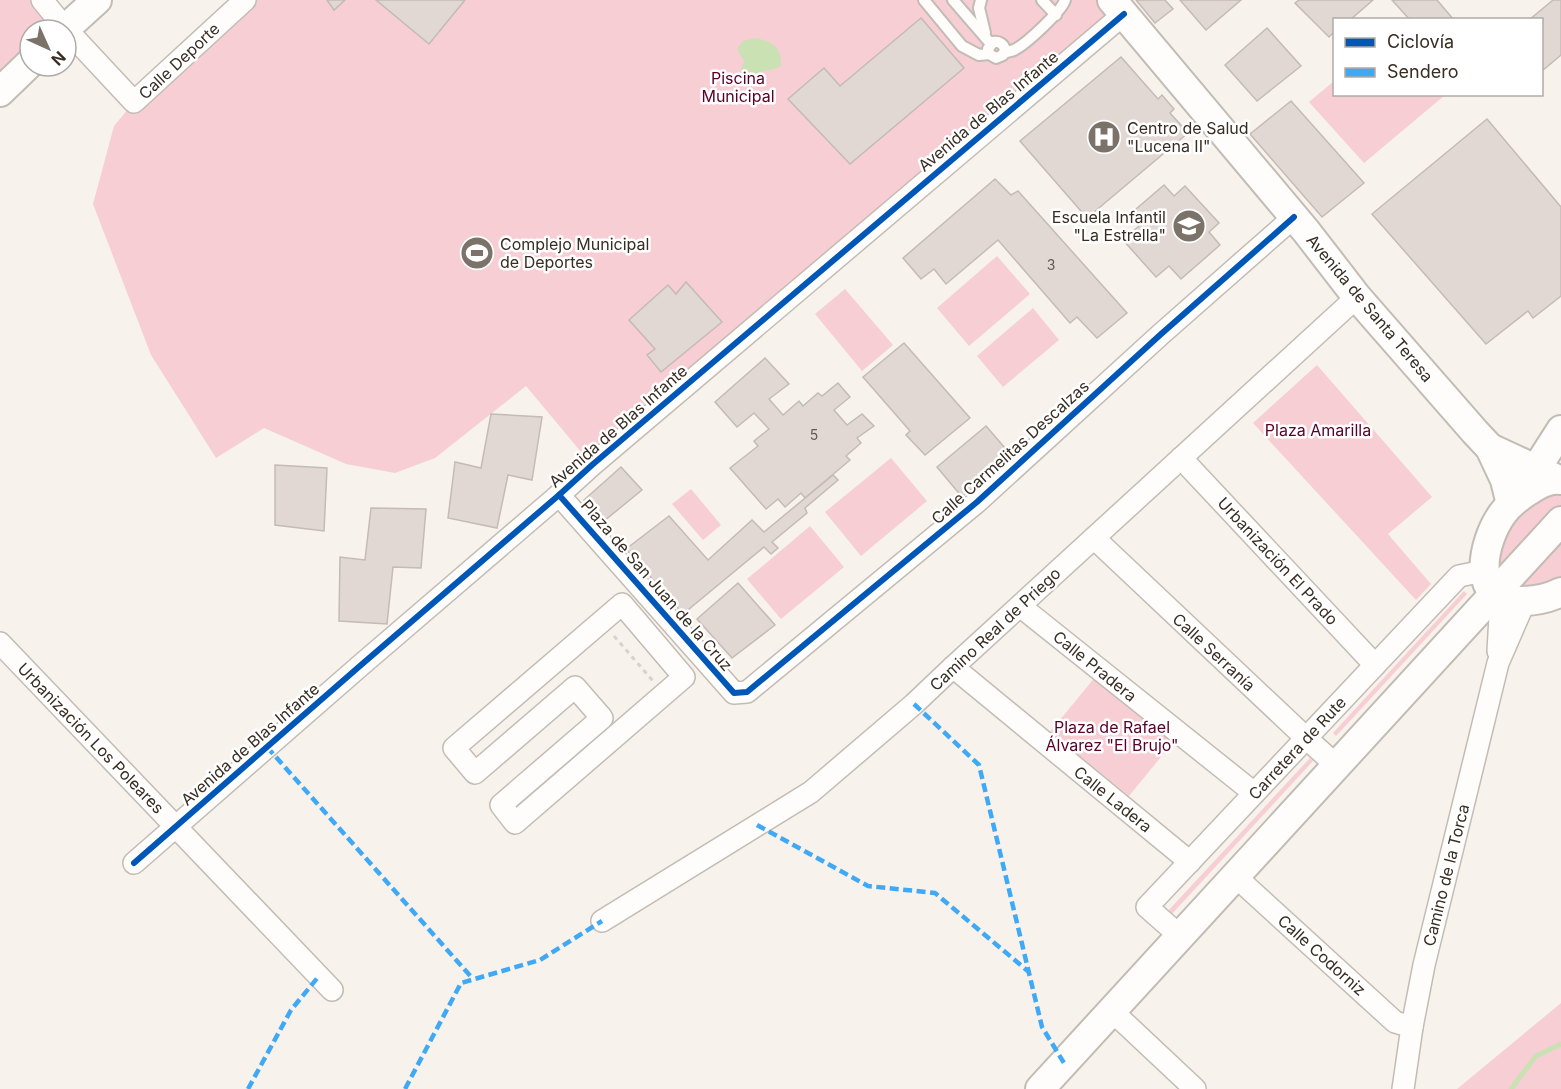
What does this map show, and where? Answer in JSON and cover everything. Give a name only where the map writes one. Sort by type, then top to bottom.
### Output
[{"type":"street","points":[[42,0],[56,18]]},
{"type":"street","points":[[77,18],[97,0]]},
{"type":"street","name":"Calle Deporte","points":[[78,44],[134,102],[245,0]]},
{"type":"street","name":"Avenida de Santa Teresa","points":[[1118,7],[1294,217],[1357,297],[1475,432],[1490,448],[1538,485]]},
{"type":"street","name":"Avenida de Blas Infante","points":[[134,864],[1118,7]]},
{"type":"street","points":[[0,92],[18,75]]},
{"type":"street","name":"Calle Carmelitas Descalzas","points":[[734,693],[747,692],[977,502],[1160,335],[1294,217]]},
{"type":"street","name":"Camino Real de Priego","points":[[602,921],[811,792],[914,704],[1357,297]]},
{"type":"street","points":[[1501,591],[1484,559],[1494,529],[1502,514],[1538,485],[1561,430]]},
{"type":"street","name":"Avenida de Santa Teresa","points":[[1490,448],[1505,480],[1538,485]]},
{"type":"street","name":"Urbanización El Prado","points":[[1181,458],[1375,665]]},
{"type":"street","name":"Plaza de San Juan de la Cruz","points":[[559,495],[734,693]]},
{"type":"street","points":[[1040,1089],[1336,765],[1501,591],[1561,521]]},
{"type":"street","name":"Calle Serranía","points":[[1094,538],[1336,765]]},
{"type":"street","name":"Carretera de Rute","points":[[1180,936],[1147,907],[1459,576],[1501,591]]},
{"type":"street","points":[[1501,591],[1541,599],[1561,592]]},
{"type":"street","name":"Camino de la Torca","points":[[1403,1089],[1424,965],[1498,663],[1501,591]]},
{"type":"street","points":[[622,604],[684,677],[515,823],[501,805],[602,718],[575,687],[475,773],[454,748],[622,604]]},
{"type":"street","name":"Calle Pradera","points":[[1020,606],[1254,793]]},
{"type":"street","name":"Urbanización Los Poleares","points":[[0,643],[332,990]]},
{"type":"street","name":"Calle Ladera","points":[[953,667],[1190,862]]},
{"type":"street","name":"Calle Codorniz","points":[[1235,876],[1395,1022],[1412,1027]]},
{"type":"street","points":[[1112,1011],[1196,1089]]},
{"type":"lane","points":[[924,0],[962,46],[979,55],[990,49]]},
{"type":"lane","points":[[953,0],[990,49]]},
{"type":"lane","points":[[981,0],[979,8],[983,29],[993,57],[998,58],[1004,53],[1016,50],[1056,15],[1065,0]]},
{"type":"lane","points":[[1042,0],[1056,15]]},
{"type":"green space","points":[[0,0],[42,0],[55,18],[18,18],[18,75],[0,92]]},
{"type":"green space","name":"Complejo Municipal de Deportes","points":[[245,0],[1112,0],[1124,14],[592,465],[526,386],[435,458],[395,473],[346,464],[264,428],[216,458],[151,355],[93,204],[114,126],[134,102]]},
{"type":"green space","points":[[1333,82],[1333,96],[1444,96],[1364,163],[1309,102]]},
{"type":"green space","points":[[997,256],[1030,294],[969,346],[937,308]]},
{"type":"green space","points":[[845,289],[893,345],[862,371],[815,314]]},
{"type":"green space","points":[[1033,308],[1059,340],[1003,387],[977,356]]},
{"type":"green space","name":"Plaza Amarilla","points":[[1317,365],[1432,497],[1388,534],[1431,584],[1416,600],[1253,423]]},
{"type":"green space","points":[[891,458],[927,501],[861,556],[825,512]]},
{"type":"green space","points":[[691,489],[721,525],[703,540],[672,504]]},
{"type":"green space","points":[[1557,491],[1561,494],[1561,505],[1499,574],[1494,553],[1523,506]]},
{"type":"green space","points":[[810,526],[844,567],[781,619],[747,579]]},
{"type":"green space","points":[[1561,537],[1561,582],[1523,593],[1516,585]]},
{"type":"green space","points":[[1464,591],[1467,594],[1336,736],[1333,733]]},
{"type":"green space","name":"Plaza de Rafael Álvarez \"El Brujo\"","points":[[1096,676],[1174,741],[1129,796],[1050,732]]},
{"type":"green space","points":[[1310,758],[1313,761],[1171,915],[1167,912]]},
{"type":"green space","points":[[1561,1003],[1561,1089],[1457,1089]]},
{"type":"shaded area","points":[[755,38],[775,46],[780,54],[781,66],[760,73],[752,84],[746,86],[741,82],[739,76],[744,61],[738,47],[743,41]]},
{"type":"building","points":[[327,0],[345,0],[334,10]]},
{"type":"building","points":[[376,0],[465,0],[429,44]]},
{"type":"building","points":[[1136,0],[1165,0],[1173,9],[1155,23]]},
{"type":"building","points":[[1180,0],[1241,0],[1206,30]]},
{"type":"building","points":[[1299,0],[1373,0],[1352,18],[1333,18],[1333,33],[1329,37],[1295,3]]},
{"type":"building","points":[[1392,0],[1437,0],[1452,18],[1408,18]]},
{"type":"building","points":[[1553,0],[1561,0],[1561,55],[1543,70],[1543,18],[1531,18]]},
{"type":"building","points":[[921,18],[964,68],[850,164],[788,99],[824,68],[840,86]]},
{"type":"building","points":[[1267,28],[1301,66],[1257,101],[1225,65]]},
{"type":"building","name":"Centro de Salud \"Lucena II\"","points":[[1121,57],[1158,99],[1162,95],[1174,109],[1170,113],[1188,133],[1087,218],[1020,141]]},
{"type":"building","points":[[1291,101],[1364,183],[1322,217],[1250,134]]},
{"type":"building","points":[[1487,119],[1561,207],[1561,296],[1533,318],[1528,311],[1486,344],[1372,214]]},
{"type":"building","points":[[995,179],[1011,195],[1018,191],[1127,313],[1097,338],[1077,317],[1070,323],[998,240],[946,284],[934,269],[921,279],[903,258]]},
{"type":"building","points":[[1164,185],[1174,196],[1185,186],[1219,223],[1209,232],[1220,245],[1181,279],[1169,266],[1156,277],[1123,240],[1139,226],[1129,215]]},
{"type":"building","points":[[686,282],[722,322],[661,372],[647,355],[655,349],[629,320],[668,285],[676,294]]},
{"type":"building","points":[[904,343],[970,418],[925,455],[906,435],[910,431],[863,377]]},
{"type":"building","points":[[765,358],[789,384],[769,399],[783,415],[799,401],[803,406],[818,393],[822,396],[838,383],[850,397],[834,410],[847,425],[862,414],[874,426],[857,438],[861,443],[846,456],[850,460],[805,498],[801,493],[785,507],[778,499],[766,509],[730,468],[758,446],[754,441],[769,429],[754,413],[737,427],[715,402]]},
{"type":"building","points":[[491,414],[542,417],[532,480],[508,475],[497,528],[448,518],[455,462],[481,468]]},
{"type":"building","points":[[986,426],[1011,455],[962,497],[937,467]]},
{"type":"building","points":[[275,465],[327,468],[324,531],[275,525]]},
{"type":"building","points":[[621,467],[642,490],[604,521],[584,500]]},
{"type":"building","points":[[833,475],[838,480],[805,508],[807,513],[772,542],[778,548],[771,554],[764,547],[683,614],[626,549],[669,516],[708,560],[752,520],[764,532]]},
{"type":"building","points":[[371,508],[426,509],[421,568],[393,567],[387,624],[339,621],[340,557],[365,560]]},
{"type":"building","points":[[738,583],[775,625],[732,658],[697,619]]},
{"type":"waterway","points":[[1511,1089],[1536,1056],[1561,1044]]},
{"type":"marked path","points":[[914,704],[979,765],[1042,1027],[1064,1063]]},
{"type":"marked path","points":[[267,747],[473,979]]},
{"type":"marked path","points":[[757,825],[868,886],[935,893],[1029,972]]},
{"type":"marked path","points":[[405,1089],[461,983],[540,960],[602,921]]},
{"type":"marked path","points":[[248,1089],[291,1010],[319,976]]},
{"type":"cycle path","points":[[134,863],[592,465],[1124,14]]},
{"type":"cycle path","points":[[559,495],[734,693],[747,692],[977,502],[1160,335],[1294,217]]},
{"type":"place","name":"Centro de Salud \"Lucena II\"","points":[[1104,137]]},
{"type":"place","name":"Escuela Infantil \"La Estrella\"","points":[[1189,226]]},
{"type":"place","name":"Complejo Municipal de Deportes","points":[[477,253]]},
{"type":"park label","name":"Piscina Municipal","points":[[738,87]]}]
